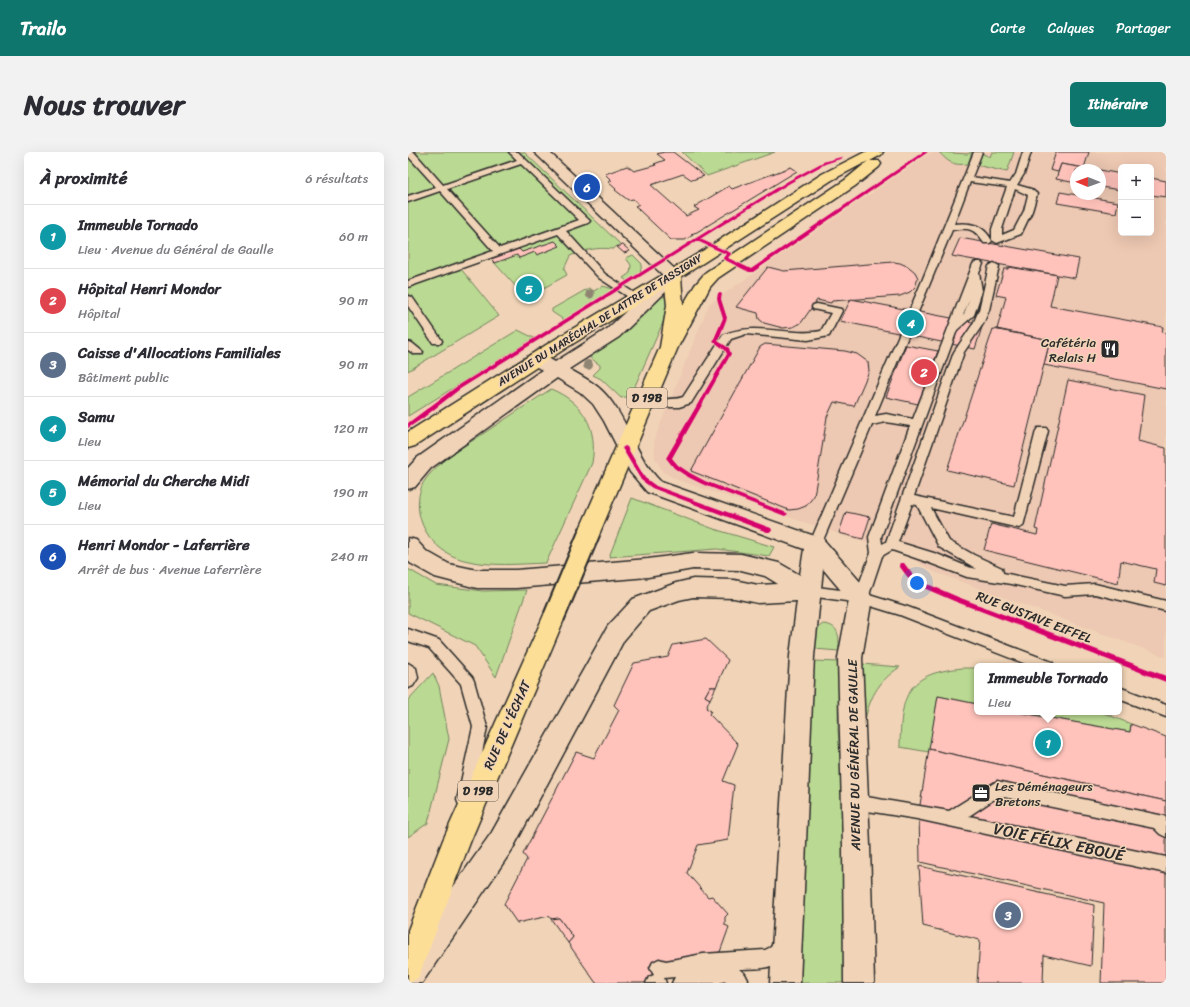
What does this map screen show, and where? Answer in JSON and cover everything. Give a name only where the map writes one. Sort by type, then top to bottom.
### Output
[{"type":"main road","points":[[541,152],[672,276],[675,305],[669,347]]},
{"type":"main road","name":"AVENUE DU MARÉCHAL DE LATTRE DE TASSIGNY","points":[[408,441],[827,177],[876,152]]},
{"type":"main road","name":"AVENUE DU MARÉCHAL DE LATTRE DE TASSIGNY","points":[[669,347],[703,285],[712,275],[850,184],[888,152]]},
{"type":"main road","points":[[408,482],[424,463],[554,371],[612,333],[672,276],[712,275]]},
{"type":"main road","name":"D 19B","points":[[625,448],[669,347]]},
{"type":"main road","points":[[536,359],[554,371],[581,384],[599,398],[608,410],[625,448],[643,479],[654,487],[815,545],[861,598]]},
{"type":"main road","name":"RUE DE L'ÉCHAT","points":[[408,968],[457,840],[554,617],[625,448]]},
{"type":"main road","points":[[785,983],[802,656],[815,545]]},
{"type":"main road","points":[[408,546],[418,557],[443,571],[477,579],[524,578],[648,568],[693,561],[741,562],[771,569],[809,591]]},
{"type":"main road","points":[[408,977],[502,841],[616,633],[641,606],[676,592],[693,588],[734,589],[758,594],[809,591]]},
{"type":"main road","name":"AVENUE DU GÉNÉRAL DE GAULLE","points":[[860,983],[855,802],[850,715],[850,658],[861,598]]},
{"type":"lane","points":[[409,152],[499,252]]},
{"type":"lane","points":[[408,284],[585,221],[513,152]]},
{"type":"lane","points":[[815,545],[927,281],[978,152]]},
{"type":"lane","points":[[968,175],[1014,183],[1033,194],[1028,210],[1018,232],[997,240],[997,229],[1014,183],[1027,152]]},
{"type":"lane","points":[[408,199],[523,162]]},
{"type":"lane","points":[[947,228],[960,226],[974,227],[982,231],[987,241]]},
{"type":"lane","points":[[560,230],[602,276],[637,298]]},
{"type":"lane","points":[[877,553],[891,545],[914,501],[947,386],[959,352],[978,324],[984,310],[994,266]]},
{"type":"lane","points":[[861,598],[877,553],[875,537],[935,374],[976,269]]},
{"type":"lane","points":[[408,299],[437,342]]},
{"type":"lane","points":[[643,408],[656,403],[679,403],[687,400],[720,347],[727,338],[736,333],[746,331],[808,337],[826,334],[837,311],[817,307]]},
{"type":"lane","points":[[408,345],[418,352]]},
{"type":"lane","points":[[935,374],[947,386]]},
{"type":"lane","points":[[867,422],[886,418],[917,424]]},
{"type":"lane","points":[[914,501],[1019,523],[1042,431]]},
{"type":"lane","points":[[914,501],[944,544],[969,559],[1011,579]]},
{"type":"lane","points":[[891,545],[932,558],[967,572],[1011,579],[1065,591],[1095,589],[1166,606]]},
{"type":"lane","points":[[809,591],[861,598],[903,611],[1039,663]]},
{"type":"lane","points":[[408,635],[434,644],[467,681],[480,727],[457,840]]},
{"type":"lane","points":[[408,669],[411,672],[411,678],[408,682]]},
{"type":"lane","points":[[1122,695],[1166,712]]},
{"type":"lane","points":[[951,819],[997,788],[1158,821],[1166,829]]},
{"type":"lane","name":"VOIE FÉLIX EBOUÉ","points":[[855,802],[951,819],[1166,865]]},
{"type":"lane","points":[[657,978],[666,970],[703,963],[767,959],[777,953],[787,934]]},
{"type":"lane","points":[[681,983],[728,972],[739,982]]},
{"type":"shaded area","points":[[932,152],[1166,152],[1166,657],[932,571],[911,558],[678,480],[663,472],[655,458],[654,440],[709,304]]},
{"type":"green space","points":[[408,152],[524,152],[620,244],[613,249],[601,248],[570,256],[564,269],[567,275],[540,290],[518,289],[491,259],[461,269],[499,316],[408,371]]},
{"type":"green space","points":[[682,152],[775,152],[707,176]]},
{"type":"green space","points":[[939,152],[967,154],[972,152],[968,164],[955,164]]},
{"type":"green space","points":[[992,152],[1014,152],[1007,172],[976,165],[981,153],[990,157]]},
{"type":"green space","points":[[633,255],[642,264],[640,273],[627,281],[623,278],[630,273],[631,265],[626,258]]},
{"type":"green space","points":[[602,286],[614,289],[564,320],[552,312],[552,309],[589,288],[594,291]]},
{"type":"green space","points":[[662,297],[669,297],[665,318],[634,388],[630,396],[621,398],[601,379],[593,375],[600,368],[600,365],[589,357],[625,333]]},
{"type":"green space","points":[[518,330],[534,338],[408,416],[408,397]]},
{"type":"green space","points":[[551,389],[562,395],[580,409],[590,428],[593,439],[593,450],[592,463],[546,563],[484,564],[452,556],[433,541],[421,520],[418,508],[419,495],[425,479],[446,458]]},
{"type":"green space","points":[[632,498],[714,529],[774,547],[769,556],[717,549],[609,557]]},
{"type":"green space","points":[[408,569],[436,585],[483,591],[527,590],[496,677],[475,646],[408,613]]},
{"type":"green space","points":[[823,624],[829,625],[836,629],[839,651],[814,649],[814,638],[817,629]]},
{"type":"green space","points":[[813,661],[839,662],[838,731],[846,817],[844,983],[799,983]]},
{"type":"green space","points":[[862,664],[900,667],[885,679],[875,692],[868,707],[864,725]]},
{"type":"green space","points":[[974,668],[974,703],[938,696],[929,752],[900,747],[902,713],[905,700],[910,690],[918,681],[929,675],[944,671]]},
{"type":"green space","points":[[433,673],[439,686],[449,739],[428,823],[408,837],[408,700]]},
{"type":"green space","points":[[1034,715],[1108,715],[1131,724],[1130,732]]},
{"type":"building","points":[[673,152],[704,176],[692,180],[683,174],[651,185],[686,216],[699,210],[694,207],[729,186],[732,189],[791,167],[797,171],[697,232],[691,234],[693,235],[685,240],[671,240],[635,206],[639,204],[633,199],[628,200],[615,190],[616,189],[608,182],[612,181],[605,174],[627,166],[634,171],[656,165],[654,164],[665,160],[657,154]]},
{"type":"building","points":[[1056,152],[1089,152],[1085,164],[1070,164],[1070,166],[1061,164],[1058,172],[1050,170]]},
{"type":"building","points":[[1061,164],[1070,165],[1070,182],[1056,179]]},
{"type":"building","points":[[1106,171],[1118,173],[1118,190],[1106,188]]},
{"type":"building","points":[[1154,179],[1166,181],[1166,197],[1154,195]]},
{"type":"building","points":[[1060,192],[1070,194],[1070,200],[1106,200],[1118,202],[1116,213],[1057,203]]},
{"type":"building","points":[[960,238],[1079,259],[1075,278],[952,256]]},
{"type":"building","points":[[555,241],[560,246],[537,255],[535,252],[519,258],[517,255],[495,263],[491,259],[519,249],[522,252]]},
{"type":"building","points":[[623,245],[630,251],[624,253],[617,247]]},
{"type":"building","points":[[893,262],[909,267],[915,272],[918,278],[915,287],[910,292],[900,296],[832,301],[831,303],[817,300],[801,323],[793,327],[783,328],[764,323],[759,319],[758,313],[736,307],[768,267],[784,271]]},
{"type":"building","points":[[1009,267],[1057,275],[1050,306],[1163,327],[1162,332],[1166,333],[1166,389],[1044,365],[1050,340],[997,329],[1006,297],[996,295],[1004,269],[1008,269]]},
{"type":"building","points":[[851,299],[983,324],[975,349],[840,321]]},
{"type":"building","points":[[993,329],[1050,340],[1014,485],[947,470]]},
{"type":"building","points":[[765,344],[845,351],[857,354],[868,362],[869,371],[854,406],[834,402],[827,417],[814,496],[806,506],[798,509],[789,510],[691,471],[760,347]]},
{"type":"building","points":[[906,345],[938,351],[918,404],[886,397]]},
{"type":"building","points":[[1068,380],[1144,395],[1138,441],[1166,448],[1166,586],[1154,583],[1156,569],[1121,561],[1118,583],[984,550],[991,524],[1037,535],[1038,530],[1035,529]]},
{"type":"building","points":[[846,512],[870,517],[863,539],[839,533]]},
{"type":"building","points":[[706,639],[728,660],[716,687],[710,687],[705,696],[710,699],[706,708],[711,711],[709,714],[738,744],[723,781],[734,785],[728,840],[698,845],[687,873],[708,897],[712,896],[728,914],[725,917],[725,925],[729,927],[720,952],[658,964],[651,983],[596,983],[568,943],[573,937],[559,918],[551,919],[549,916],[517,923],[504,904],[527,859],[523,854],[576,752],[594,758],[619,710],[614,705],[634,663],[668,657],[673,645]]},
{"type":"building","points":[[710,687],[716,687],[710,699],[705,696]]},
{"type":"building","points":[[938,696],[974,703],[974,715],[1034,715],[1130,732],[1131,724],[1166,737],[1166,801],[929,749]]},
{"type":"building","points":[[929,749],[1166,801],[1166,983],[1101,983],[1104,903],[920,862],[919,811]]},
{"type":"building","points":[[919,866],[1094,905],[1091,966],[1044,955],[1043,983],[977,983],[980,940],[923,926]]},
{"type":"building","points":[[559,918],[573,937],[568,943],[551,919]]},
{"type":"cycle path","points":[[698,240],[729,254],[725,258],[751,271],[926,152]]},
{"type":"cycle path","points":[[408,426],[458,388],[789,182],[824,163],[841,158]]},
{"type":"cycle path","points":[[720,294],[719,299],[725,318],[715,341],[727,349],[729,354],[669,458],[676,466],[704,482],[785,514]]},
{"type":"cycle path","points":[[625,448],[643,479],[654,487],[769,530]]},
{"type":"cycle path","name":"RUE GUSTAVE EIFFEL","points":[[902,565],[914,581],[956,599],[1166,679]]},
{"type":"place","name":"Henri Mondor - Laferrière","points":[[587,187]]},
{"type":"place","name":"Mémorial du Cherche Midi","points":[[529,289]]},
{"type":"place","name":"Samu","points":[[911,323]]},
{"type":"place","name":"Cafétéria Relais H","points":[[1110,349]]},
{"type":"place","name":"Hôpital Henri Mondor","points":[[924,372]]},
{"type":"place","name":"Immeuble Tornado","points":[[1048,743]]},
{"type":"place","name":"Les Déménageurs Bretons","points":[[981,793]]},
{"type":"place","name":"Caisse d'Allocations Familiales","points":[[1008,915]]}]
